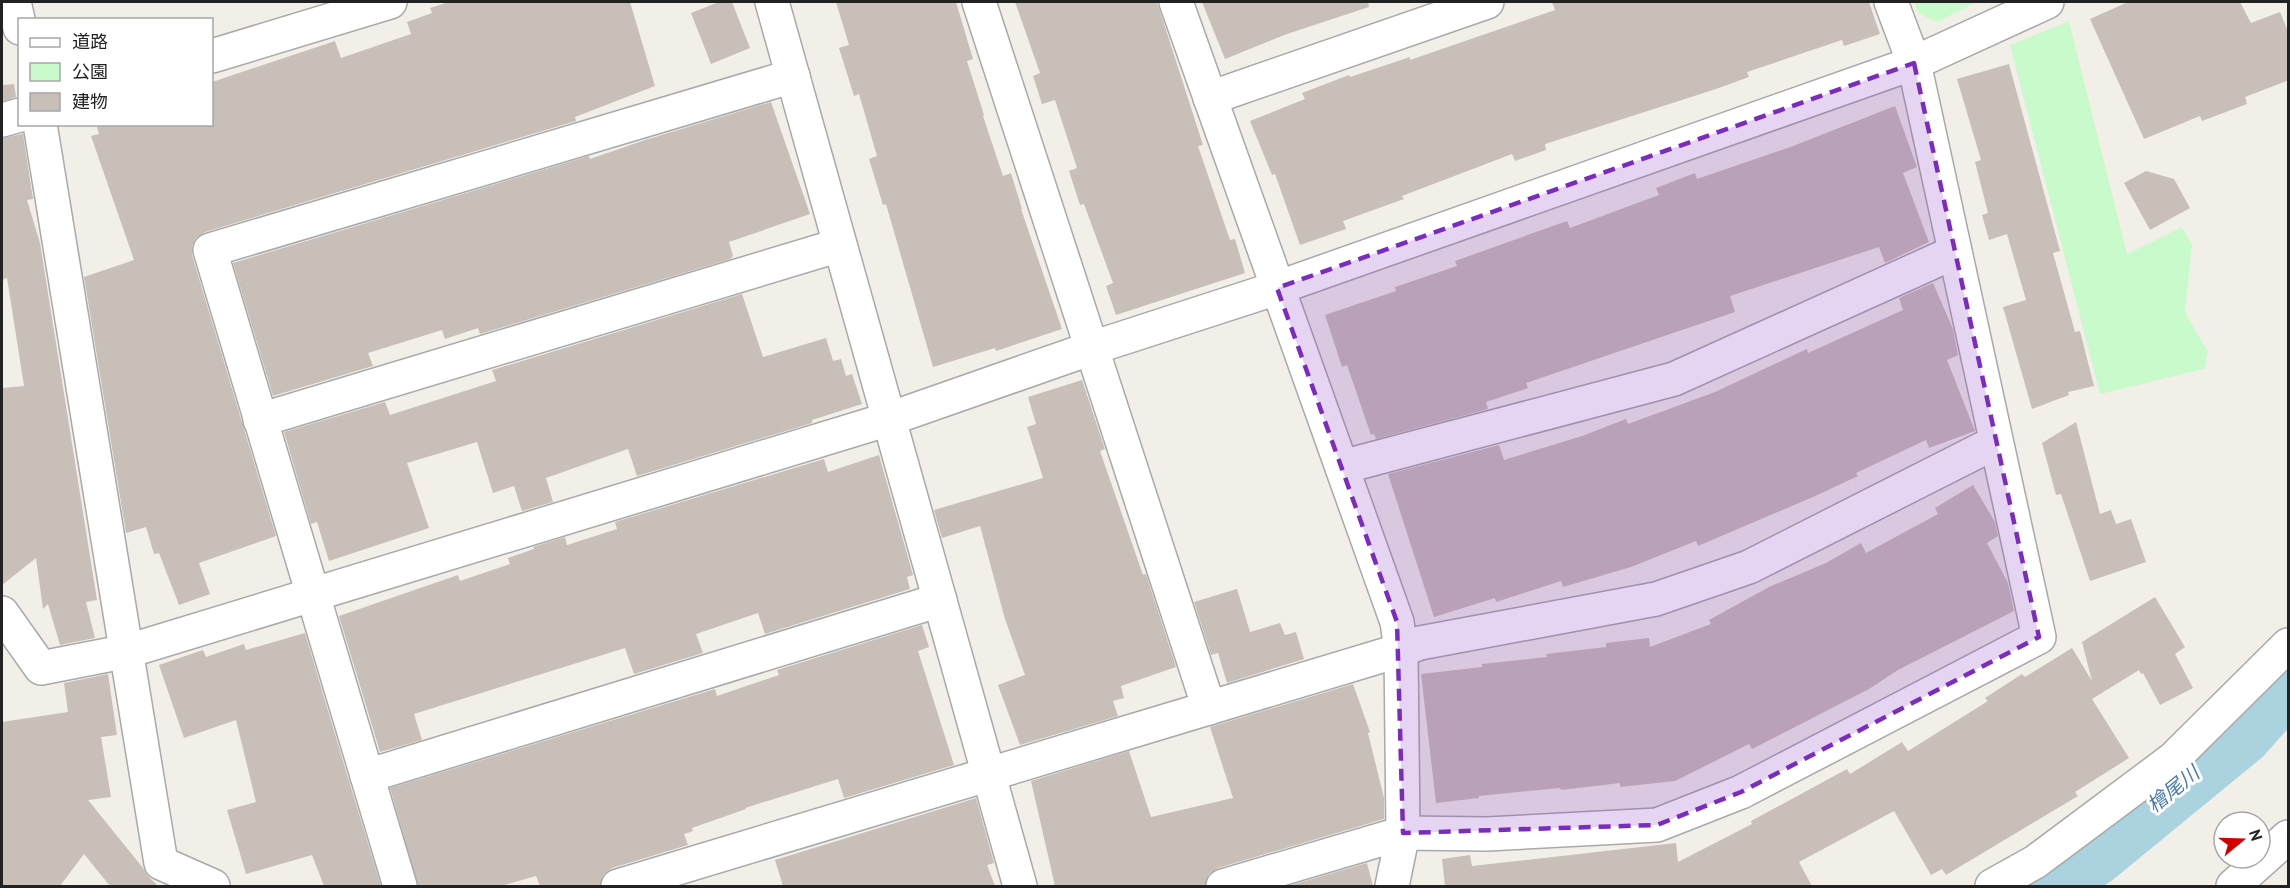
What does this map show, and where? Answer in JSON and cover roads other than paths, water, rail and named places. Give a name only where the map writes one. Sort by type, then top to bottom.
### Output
[{"type":"street","points":[[14,2],[18,19]]},
{"type":"street","points":[[213,56],[390,2]]},
{"type":"street","points":[[772,2],[1020,886]]},
{"type":"street","points":[[980,2],[1209,708]]},
{"type":"street","points":[[1176,2],[1397,622],[1401,650],[1403,833],[1392,886]]},
{"type":"street","points":[[1210,99],[1487,2]]},
{"type":"street","points":[[1223,886],[1403,833],[1487,834],[1657,825],[1741,792],[2039,636],[1914,63],[1891,2]]},
{"type":"street","points":[[2,613],[41,668],[128,651],[889,419],[1092,348],[1277,288],[1914,63],[2047,2]]},
{"type":"street","points":[[400,886],[210,250],[793,76]]},
{"type":"street","points":[[2,120],[18,116]]},
{"type":"street","points":[[40,126],[161,863],[213,886]]},
{"type":"street","points":[[260,420],[840,245]]},
{"type":"street","points":[[1342,467],[1674,379],[1955,252]]},
{"type":"street","points":[[618,886],[1401,650],[1420,642],[1656,599],[1749,567],[1996,441]]},
{"type":"street","points":[[367,776],[940,600]]},
{"type":"street","points":[[1992,886],[2035,862],[2173,759],[2289,645]]},
{"type":"street","points":[[2233,886],[2289,837]]},
{"type":"waterway","name":"檜尾川","points":[[2048,886],[2096,853],[2241,734],[2288,681]]}]
